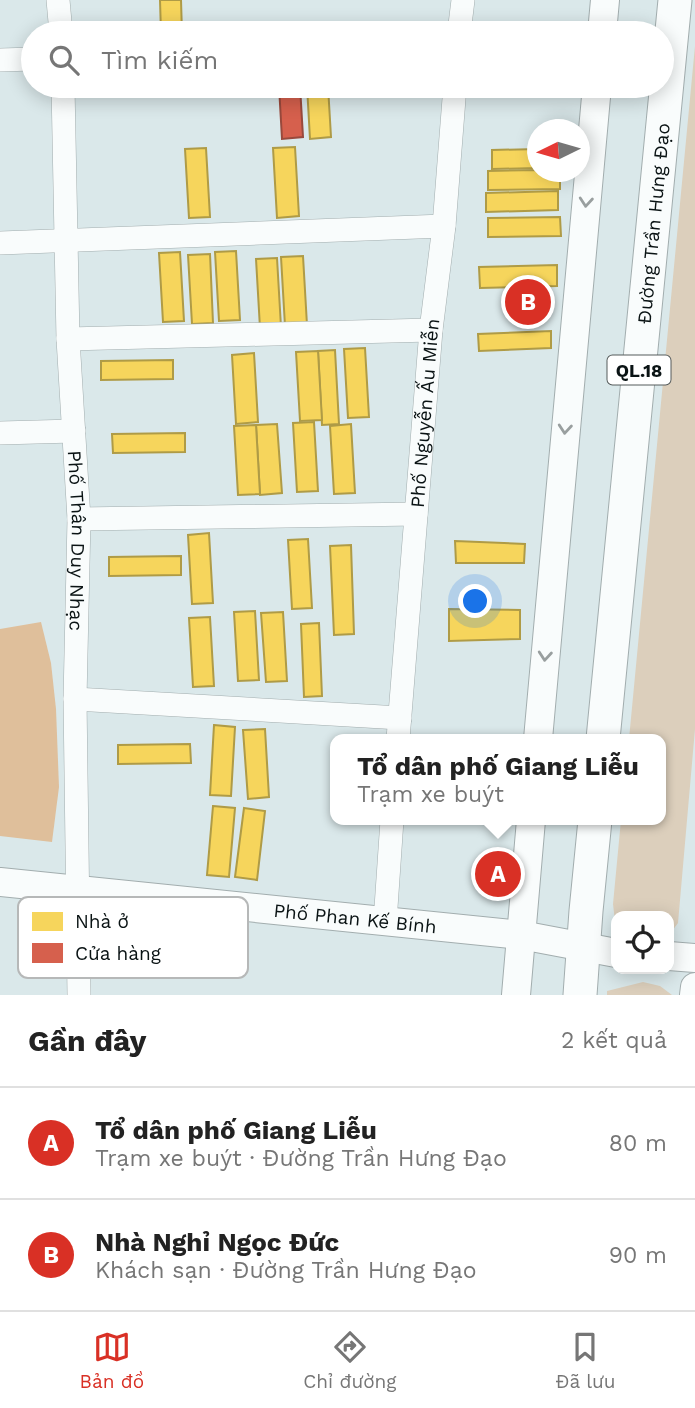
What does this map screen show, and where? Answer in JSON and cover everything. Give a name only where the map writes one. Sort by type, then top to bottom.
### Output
[{"type":"highway","name":"Đường Trần Hưng Đạo","points":[[672,21],[675,0]]},
{"type":"highway","name":"Đường Trần Hưng Đạo","points":[[603,734],[662,98]]},
{"type":"highway","points":[[580,995],[595,825]]},
{"type":"main road","points":[[603,21],[606,0]]},
{"type":"main road","points":[[538,734],[596,98]]},
{"type":"main road","points":[[516,995],[531,825]]},
{"type":"main road","name":"Phố Phan Kế Bính","points":[[0,881],[138,897]]},
{"type":"main road","name":"Phố Phan Kế Bính","points":[[248,908],[521,935],[611,952]]},
{"type":"main road","points":[[674,956],[695,958]]},
{"type":"main road","points":[[694,995],[695,987]]},
{"type":"street","points":[[58,0],[60,21]]},
{"type":"street","points":[[461,21],[463,0]]},
{"type":"street","points":[[0,60],[21,59]]},
{"type":"street","name":"Phố Thân Duy Nhạc","points":[[63,98],[68,339],[79,519],[75,699],[79,897]]},
{"type":"street","name":"Phố Nguyễn Ấu Miễn","points":[[399,728],[431,330],[444,226],[454,98]]},
{"type":"street","points":[[0,243],[444,226]]},
{"type":"street","points":[[68,339],[431,330]]},
{"type":"street","points":[[0,433],[74,431]]},
{"type":"street","points":[[79,519],[416,514]]},
{"type":"street","points":[[75,699],[399,728]]},
{"type":"street","points":[[385,922],[392,825]]},
{"type":"shaded area","points":[[695,46],[695,729],[678,923],[674,928],[674,911],[614,911],[613,904],[621,825],[666,825],[666,734],[629,734]]},
{"type":"shaded area","points":[[41,622],[51,663],[56,709],[59,787],[52,842],[0,836],[0,629]]},
{"type":"shaded area","points":[[643,982],[660,986],[672,995],[607,995],[607,991]]},
{"type":"building: Nhà ở","points":[[160,0],[181,0],[182,21],[161,21]]},
{"type":"building: Nhà ở","points":[[308,98],[329,98],[331,137],[310,139]]},
{"type":"building: Nhà ở","points":[[295,147],[299,216],[277,218],[273,148]]},
{"type":"building: Nhà ở","points":[[206,148],[210,217],[189,218],[185,149]]},
{"type":"building: Nhà ở","points":[[527,149],[527,168],[492,169],[492,150]]},
{"type":"building: Nhà ở","points":[[527,170],[527,182],[560,182],[560,189],[488,190],[488,171]]},
{"type":"building: Nhà ở","points":[[558,191],[558,210],[486,212],[486,193]]},
{"type":"building: Nhà ở","points":[[560,217],[561,236],[488,237],[488,218]]},
{"type":"building: Nhà ở","points":[[236,251],[240,320],[219,321],[215,252]]},
{"type":"building: Nhà ở","points":[[180,252],[184,321],[163,322],[159,253]]},
{"type":"building: Nhà ở","points":[[210,254],[213,323],[192,324],[188,255]]},
{"type":"building: Nhà ở","points":[[303,256],[307,325],[285,326],[281,257]]},
{"type":"building: Nhà ở","points":[[277,258],[281,327],[260,328],[256,259]]},
{"type":"building: Nhà ở","points":[[557,265],[557,286],[480,288],[479,267]]},
{"type":"building: Nhà ở","points":[[551,331],[551,348],[479,351],[478,334]]},
{"type":"building: Nhà ở","points":[[365,348],[369,417],[348,418],[344,349]]},
{"type":"building: Nhà ở","points":[[335,350],[339,424],[322,425],[318,351]]},
{"type":"building: Nhà ở","points":[[318,351],[322,420],[300,421],[296,352]]},
{"type":"building: Nhà ở","points":[[254,353],[258,422],[236,424],[232,355]]},
{"type":"building: Nhà ở","points":[[173,360],[173,379],[101,380],[101,361]]},
{"type":"building: Nhà ở","points":[[314,422],[318,491],[297,492],[293,423]]},
{"type":"building: Nhà ở","points":[[277,424],[282,493],[260,495],[256,425]]},
{"type":"building: Nhà ở","points":[[351,424],[355,493],[334,494],[330,426]]},
{"type":"building: Nhà ở","points":[[256,425],[260,494],[238,495],[234,426]]},
{"type":"building: Nhà ở","points":[[185,433],[185,452],[113,453],[112,434]]},
{"type":"building: Nhà ở","points":[[209,533],[213,603],[192,604],[188,535]]},
{"type":"building: Nhà ở","points":[[308,539],[312,608],[292,609],[288,540]]},
{"type":"building: Nhà ở","points":[[455,541],[525,544],[524,563],[456,563]]},
{"type":"building: Nhà ở","points":[[351,545],[354,634],[334,635],[330,546]]},
{"type":"building: Nhà ở","points":[[181,556],[181,575],[109,576],[109,557]]},
{"type":"building: Nhà ở","points":[[449,609],[520,610],[520,639],[449,641]]},
{"type":"building: Nhà ở","points":[[255,611],[259,680],[238,681],[234,612]]},
{"type":"building: Nhà ở","points":[[283,612],[287,681],[266,682],[261,613]]},
{"type":"building: Nhà ở","points":[[210,617],[214,686],[193,687],[189,618]]},
{"type":"building: Nhà ở","points":[[319,623],[322,696],[304,697],[301,624]]},
{"type":"building: Nhà ở","points":[[214,725],[235,727],[231,796],[210,795]]},
{"type":"building: Nhà ở","points":[[265,729],[269,797],[248,799],[243,730]]},
{"type":"building: Nhà ở","points":[[190,744],[191,763],[118,764],[118,745]]},
{"type":"building: Nhà ở","points":[[213,806],[235,808],[229,877],[207,875]]},
{"type":"building: Nhà ở","points":[[244,808],[265,811],[257,880],[235,877]]},
{"type":"building: Cửa hàng","points":[[280,98],[301,98],[303,137],[282,139]]},
{"type":"place","name":"Nhà Nghỉ Ngọc Đức","points":[[528,302]]},
{"type":"place","name":"Tổ dân phố Giang Liễu","points":[[498,874]]}]
